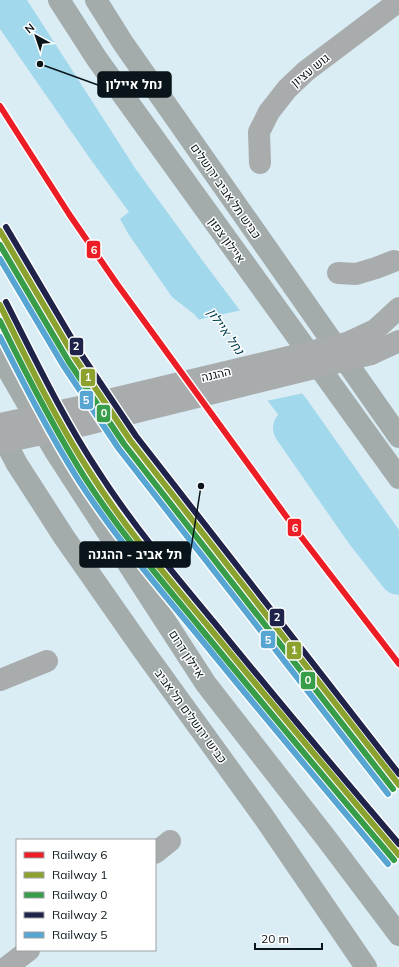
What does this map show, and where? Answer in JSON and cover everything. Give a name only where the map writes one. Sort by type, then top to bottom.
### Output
[{"type":"highway","name":"איילון צפון","points":[[59,0],[102,65],[399,478]]},
{"type":"highway","name":"כביש תל אביב ירושלים","points":[[96,0],[123,44],[399,437]]},
{"type":"highway","name":"איילון דרום","points":[[0,356],[55,451],[206,684],[399,934]]},
{"type":"highway","name":"כביש ירושלים תל אביב","points":[[0,432],[17,464],[64,537],[143,650],[263,816],[366,967]]},
{"type":"street","name":"גוש עציון","points":[[260,163],[259,132],[269,112],[287,89],[306,72],[399,1]]},
{"type":"street","points":[[338,273],[356,274],[394,261]]},
{"type":"street","name":"ההגנה","points":[[0,424],[79,407],[347,343],[375,330],[399,308]]},
{"type":"street","name":"ההגנה","points":[[0,443],[84,425],[371,354],[399,341]]},
{"type":"street","points":[[0,680],[47,661]]},
{"type":"street","points":[[7,967],[28,951]]},
{"type":"water","points":[[0,0],[27,0],[135,168],[308,401],[399,530],[399,588],[387,570],[394,564],[250,378],[194,314],[172,297],[129,235],[120,219],[129,212],[0,29]]},
{"type":"pier","points":[[242,310],[304,393],[266,401],[249,379],[197,320]]},
{"type":"waterway","name":"נחל איילון","points":[[293,428],[366,533],[399,575]]},
{"type":"rail line","name":"6","points":[[0,106],[69,214],[117,284],[299,534],[399,664]]},
{"type":"rail line","name":"2","points":[[6,227],[81,354],[136,436],[399,774]]},
{"type":"rail line","name":"1","points":[[0,231],[75,358],[130,440],[399,785]]},
{"type":"rail line","name":"0","points":[[0,245],[69,362],[124,444],[393,789]]},
{"type":"rail line","name":"5","points":[[0,259],[63,365],[119,449],[388,794]]},
{"type":"rail line","name":"2","points":[[6,302],[73,430],[111,491],[153,548],[183,585],[399,844]]},
{"type":"rail line","name":"1","points":[[0,305],[66,433],[78,454],[118,514],[177,589],[399,855]]},
{"type":"rail line","name":"0","points":[[0,321],[51,420],[98,498],[156,574],[394,860]]},
{"type":"rail line","name":"5","points":[[0,337],[58,446],[106,521],[165,596],[388,864]]},
{"type":"place","name":"נחל איילון","points":[[40,64]]},
{"type":"place","name":"תל אביב - ההגנה","points":[[201,486]]}]
